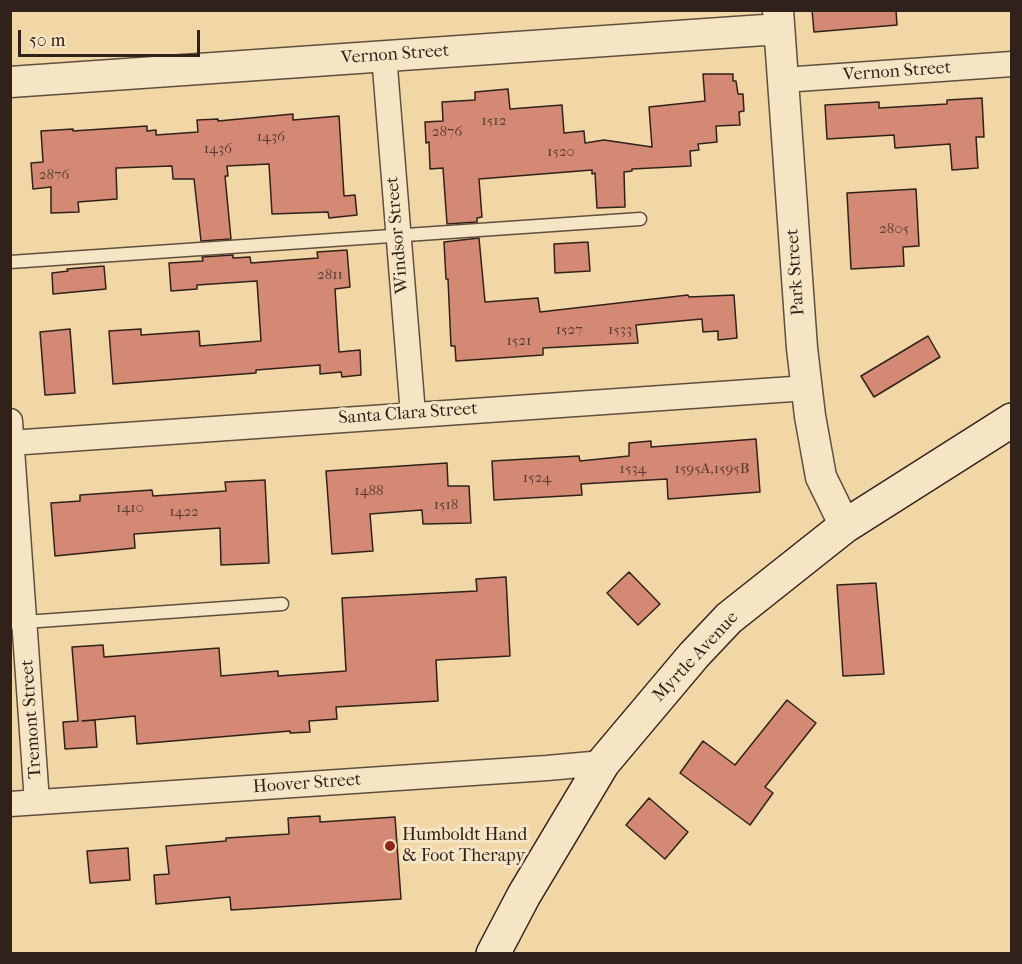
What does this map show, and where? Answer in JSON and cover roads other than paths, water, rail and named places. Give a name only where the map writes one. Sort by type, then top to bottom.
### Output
[{"type":"main road","name":"Myrtle Avenue","points":[[493,954],[524,895],[603,763],[694,655],[729,618],[844,526],[1011,420]]},
{"type":"street","name":"Vernon Street","points":[[10,82],[384,56],[778,20]]},
{"type":"street","name":"Park Street","points":[[778,20],[802,348],[814,445],[821,477],[844,526]]},
{"type":"street","name":"Windsor Street","points":[[384,56],[413,414]]},
{"type":"street","name":"Vernon Street","points":[[783,81],[1011,64]]},
{"type":"street","name":"Santa Clara Street","points":[[11,435],[413,414],[807,388]]},
{"type":"street","name":"Tremont Street","points":[[11,435],[18,622],[38,802]]},
{"type":"street","name":"Hoover Street","points":[[10,804],[603,763]]},
{"type":"lane","points":[[10,262],[640,219]]},
{"type":"lane","points":[[18,622],[282,604]]},
{"type":"place","name":"Humboldt Hand & Foot Therapy","points":[[390,846]]}]
